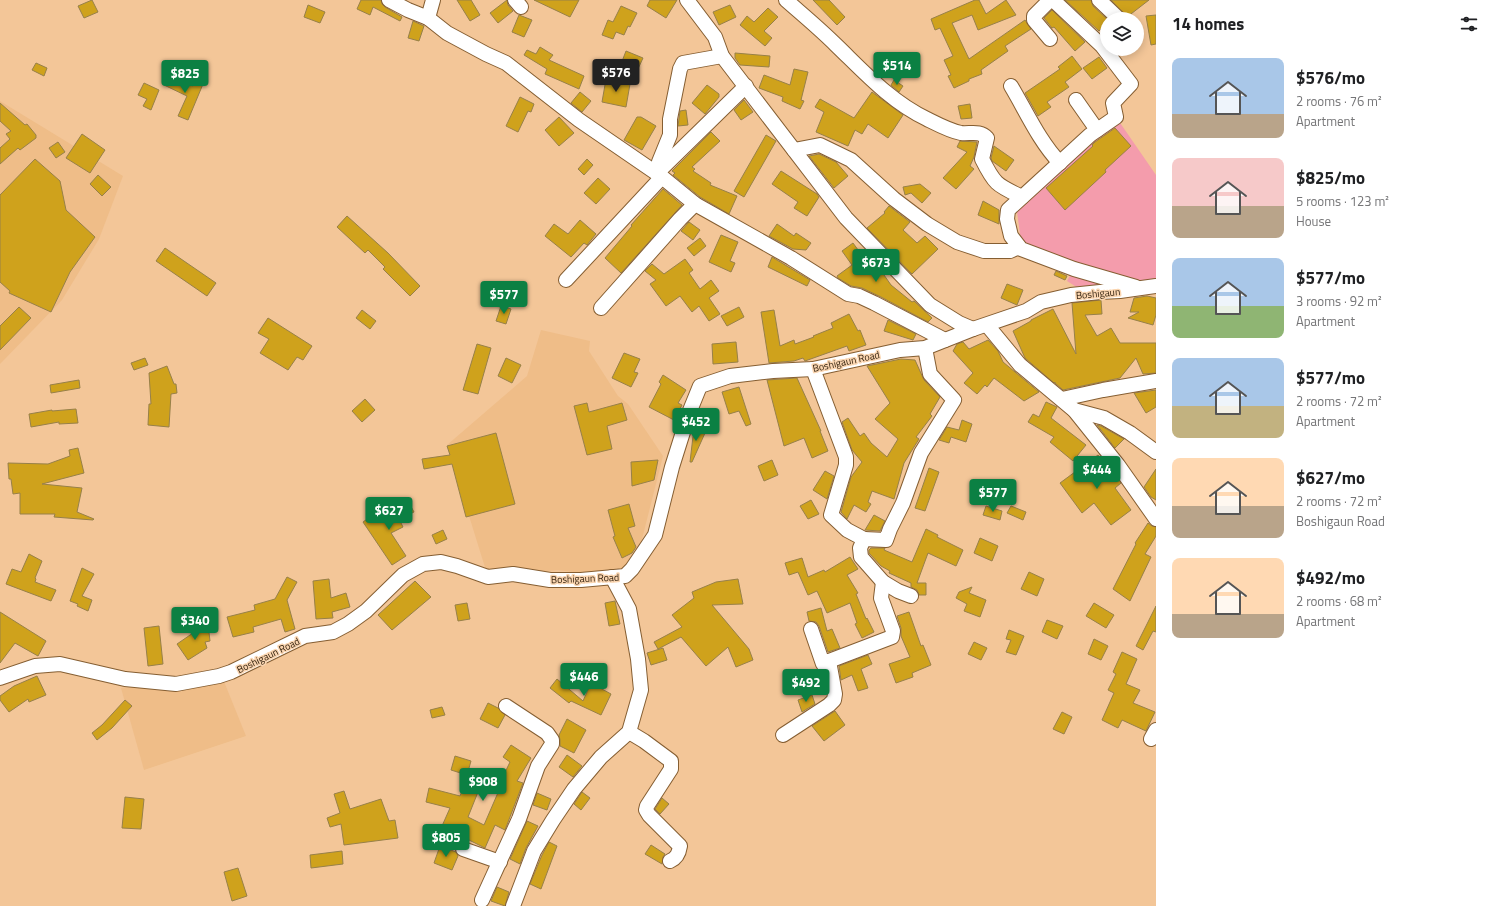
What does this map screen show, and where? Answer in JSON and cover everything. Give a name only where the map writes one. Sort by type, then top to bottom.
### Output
[{"type":"street","points":[[389,0],[428,18],[447,33],[486,54],[506,62],[579,120],[659,175],[695,204],[791,258],[848,294],[859,296],[874,303],[945,340]]},
{"type":"street","points":[[428,18],[433,0]]},
{"type":"street","points":[[687,0],[715,37],[722,56],[846,218],[930,305],[959,323],[974,329]]},
{"type":"street","points":[[786,0],[894,100],[940,125],[961,132],[978,133],[984,135],[987,138],[982,159],[992,178],[998,185],[1022,197]]},
{"type":"street","points":[[1050,0],[1034,16],[1034,20],[1050,39]]},
{"type":"street","points":[[1053,0],[1102,46],[1131,84],[1113,103],[1116,117],[1097,130],[1008,210],[1007,219],[1011,236],[1021,249],[1137,288]]},
{"type":"street","points":[[1098,0],[1111,12]]},
{"type":"street","points":[[659,175],[659,162],[670,135],[670,119],[680,69],[683,63],[722,56]]},
{"type":"street","points":[[566,280],[659,175],[746,86]]},
{"type":"street","points":[[1011,86],[1052,155],[1060,163]]},
{"type":"street","points":[[1076,100],[1097,130]]},
{"type":"street","points":[[794,150],[820,145],[851,160],[894,199],[927,224],[957,242],[984,251],[1010,251],[1019,247]]},
{"type":"street","points":[[601,308],[695,204]]},
{"type":"street","name":"Boshigaun","points":[[1041,302],[1071,295],[1100,292],[1120,292],[1156,286]]},
{"type":"street","name":"Boshigaun Road","points":[[0,678],[34,666],[60,664],[125,679],[176,684],[219,676],[238,669],[305,636],[333,632],[348,624],[366,611],[403,575],[423,564],[441,562],[488,577],[513,574],[550,580],[581,580],[625,576],[632,569],[655,535],[688,413],[700,386],[730,376],[773,371],[813,369],[900,350],[925,348],[1026,311],[1041,302]]},
{"type":"street","points":[[987,325],[1020,365],[1074,410],[1118,465],[1156,519]]},
{"type":"street","points":[[813,369],[846,457],[846,465],[831,515],[847,530],[864,539],[886,540],[903,503],[921,452],[954,400],[930,374],[925,348]]},
{"type":"street","points":[[1062,399],[1074,398],[1103,390],[1156,381]]},
{"type":"street","points":[[1074,410],[1104,418],[1130,433],[1156,452]]},
{"type":"street","points":[[864,539],[860,548],[861,557],[883,582],[898,591],[911,596]]},
{"type":"street","points":[[513,906],[534,851],[553,820],[574,789],[601,757],[629,732],[641,690],[638,658],[629,609],[612,577]]},
{"type":"street","points":[[811,630],[823,664],[826,666],[829,661],[892,637],[893,631],[881,598],[883,582]]},
{"type":"street","points":[[783,735],[829,705],[834,700],[835,694],[829,661]]},
{"type":"street","points":[[485,904],[500,862],[519,819],[538,766],[552,744],[552,740],[547,733],[506,706]]},
{"type":"street","points":[[629,732],[671,761],[671,769],[647,806],[646,810],[649,815],[680,846],[680,851],[675,858],[670,861]]},
{"type":"street","points":[[463,849],[500,862]]},
{"type":"shaded area","points":[[0,101],[123,176],[99,239],[62,300],[0,364]]},
{"type":"shaded area","points":[[1116,117],[1156,175],[1156,285],[1089,295],[1067,281],[1073,270],[1022,249],[1016,204]]},
{"type":"shaded area","points":[[541,330],[590,341],[589,351],[618,396],[628,404],[663,456],[639,551],[621,570],[589,574],[557,570],[488,577],[447,445],[527,376]]},
{"type":"shaded area","points":[[223,679],[246,736],[144,770],[121,688]]},
{"type":"building","points":[[92,0],[98,12],[84,18],[78,6]]},
{"type":"building","points":[[361,0],[381,0],[385,7],[402,17],[400,21],[373,7],[370,15],[357,9]]},
{"type":"building","points":[[457,0],[471,0],[480,15],[470,21]]},
{"type":"building","points":[[507,0],[508,5],[513,11],[498,23],[490,13]]},
{"type":"building","points":[[534,0],[579,0],[570,17]]},
{"type":"building","points":[[650,0],[677,0],[666,18],[647,6]]},
{"type":"building","points":[[813,0],[829,0],[845,17],[837,25]]},
{"type":"building","points":[[975,0],[979,0],[986,14],[1006,0],[1016,15],[978,30],[972,15],[952,23],[969,59],[1025,20],[1031,29],[1005,46],[1008,51],[981,70],[982,74],[969,79],[969,81],[954,88],[948,76],[951,75],[944,60],[953,56],[940,28],[935,30],[931,19]]},
{"type":"building","points":[[1065,0],[1091,0],[1093,6],[1100,12],[1099,31]]},
{"type":"building","points":[[1111,0],[1149,0],[1133,12],[1122,12]]},
{"type":"building","points":[[308,5],[325,12],[320,23],[304,17]]},
{"type":"building","points":[[730,5],[736,17],[719,25],[713,12]]},
{"type":"building","points":[[621,6],[637,13],[630,27],[628,26],[624,35],[616,32],[613,39],[602,35],[608,20],[613,22]]},
{"type":"building","points":[[768,8],[778,17],[764,31],[772,38],[765,46],[740,25],[747,16],[754,22]]},
{"type":"building","points":[[1052,10],[1085,42],[1075,51],[1044,18]]},
{"type":"building","points":[[519,15],[532,20],[524,37],[512,32]]},
{"type":"building","points":[[1156,15],[1156,44],[1151,45],[1146,16]]},
{"type":"building","points":[[413,21],[424,26],[419,41],[408,38]]},
{"type":"building","points":[[540,47],[553,55],[549,60],[584,76],[579,89],[545,74],[547,69],[524,55],[527,50],[536,54]]},
{"type":"building","points":[[626,51],[643,58],[637,71],[621,64]]},
{"type":"building","points":[[735,53],[770,56],[769,67],[740,65],[735,58]]},
{"type":"building","points":[[1072,56],[1082,69],[1065,82],[1069,87],[1047,102],[1051,107],[1038,116],[1025,93],[1060,69],[1058,67]]},
{"type":"building","points":[[1099,57],[1107,68],[1092,79],[1083,68]]},
{"type":"building","points":[[36,63],[47,68],[44,76],[32,70]]},
{"type":"building","points":[[794,69],[808,72],[801,100],[804,101],[800,109],[782,101],[783,97],[759,88],[764,75],[790,85]]},
{"type":"building","points":[[168,74],[193,86],[195,80],[203,84],[188,120],[178,116],[187,96],[164,85]]},
{"type":"building","points":[[606,79],[630,84],[626,107],[602,102]]},
{"type":"building","points":[[894,80],[903,86],[899,92],[891,85]]},
{"type":"building","points":[[144,83],[159,90],[151,110],[143,106],[147,99],[138,95]]},
{"type":"building","points":[[707,85],[719,94],[719,97],[705,114],[692,103]]},
{"type":"building","points":[[580,92],[591,101],[582,112],[571,103]]},
{"type":"building","points":[[872,92],[903,115],[888,138],[868,124],[862,134],[855,130],[848,146],[816,132],[824,112],[815,107],[820,99],[854,118]]},
{"type":"building","points":[[520,97],[534,104],[531,112],[528,111],[518,132],[506,126]]},
{"type":"building","points":[[744,100],[753,112],[741,120],[734,110]]},
{"type":"building","points":[[0,103],[25,125],[27,124],[36,135],[36,138],[20,150],[18,148],[0,164],[0,148],[10,139],[6,134],[11,131],[0,121]]},
{"type":"building","points":[[970,104],[972,118],[961,119],[958,106]]},
{"type":"building","points":[[686,110],[688,125],[678,126],[680,111]]},
{"type":"building","points":[[559,117],[574,133],[559,146],[545,130]]},
{"type":"building","points":[[637,117],[641,117],[656,126],[642,150],[624,140]]},
{"type":"building","points":[[1115,128],[1131,146],[1105,170],[1106,172],[1065,210],[1046,188],[1093,146],[1092,145],[1095,142]]},
{"type":"building","points":[[711,132],[720,141],[692,167],[695,169],[693,171],[711,183],[710,185],[737,196],[729,214],[700,197],[673,175],[675,173],[672,171]]},
{"type":"building","points":[[82,134],[105,150],[90,173],[66,158]]},
{"type":"building","points":[[766,135],[776,141],[744,197],[734,191]]},
{"type":"building","points":[[960,141],[977,142],[974,157],[970,166],[974,169],[956,189],[943,178],[967,152],[957,147]]},
{"type":"building","points":[[58,142],[65,152],[56,158],[49,148]]},
{"type":"building","points":[[994,146],[1014,160],[1006,171],[992,161],[991,158]]},
{"type":"building","points":[[819,154],[836,162],[848,176],[834,188],[809,156]]},
{"type":"building","points":[[35,159],[60,181],[66,210],[95,237],[70,272],[51,312],[9,293],[10,291],[0,282],[0,195]]},
{"type":"building","points":[[587,159],[593,165],[584,175],[578,169]]},
{"type":"building","points":[[781,171],[817,194],[819,197],[807,216],[794,208],[798,202],[772,184]]},
{"type":"building","points":[[98,175],[111,187],[102,196],[90,184]]},
{"type":"building","points":[[598,178],[610,189],[596,204],[584,193]]},
{"type":"building","points":[[920,184],[931,193],[922,203],[911,193],[905,195],[903,187]]},
{"type":"building","points":[[663,189],[682,205],[621,273],[605,258],[632,226],[631,225]]},
{"type":"building","points":[[983,201],[999,210],[999,224],[978,215]]},
{"type":"building","points":[[889,206],[910,222],[903,230],[917,243],[925,236],[938,249],[912,274],[867,228],[885,213],[884,212]]},
{"type":"building","points":[[347,216],[388,253],[420,286],[410,296],[383,269],[385,267],[368,250],[365,253],[337,227]]},
{"type":"building","points":[[580,220],[596,234],[587,245],[584,243],[571,257],[545,236],[554,224],[568,234]]},
{"type":"building","points":[[689,222],[700,230],[693,240],[681,231]]},
{"type":"building","points":[[777,224],[794,236],[796,233],[811,243],[806,250],[793,249],[769,236]]},
{"type":"building","points":[[721,235],[738,242],[730,261],[735,263],[731,272],[709,262]]},
{"type":"building","points":[[700,238],[706,246],[694,256],[687,248]]},
{"type":"building","points":[[853,243],[872,269],[877,265],[891,285],[912,302],[914,301],[932,318],[928,322],[881,297],[862,288],[851,286],[838,278],[837,276],[852,265],[842,251]]},
{"type":"building","points":[[165,248],[216,283],[207,296],[156,261]]},
{"type":"building","points":[[772,257],[810,280],[807,286],[768,267]]},
{"type":"building","points":[[685,259],[693,270],[689,273],[700,289],[711,280],[719,291],[709,298],[720,314],[709,321],[699,306],[692,312],[680,296],[666,306],[650,284],[656,280],[645,271],[652,264],[664,274]]},
{"type":"building","points":[[1056,271],[1067,276],[1065,280],[1054,275]]},
{"type":"building","points":[[1007,284],[1023,290],[1017,305],[1001,298]]},
{"type":"building","points":[[1147,296],[1156,298],[1156,315],[1153,325],[1128,318],[1139,312],[1130,312],[1134,298]]},
{"type":"building","points":[[1101,300],[1102,314],[1085,315],[1097,336],[1111,328],[1120,343],[1156,343],[1156,373],[1143,374],[1136,358],[1120,378],[1063,390],[1025,358],[1013,331],[1053,309],[1076,354],[1072,303]]},
{"type":"building","points":[[501,306],[511,309],[506,324],[496,321]]},
{"type":"building","points":[[19,307],[31,318],[0,350],[0,326]]},
{"type":"building","points":[[739,307],[744,317],[727,326],[721,316]]},
{"type":"building","points":[[362,310],[376,321],[370,329],[356,318]]},
{"type":"building","points":[[774,310],[780,346],[794,340],[795,344],[814,337],[813,336],[833,328],[831,323],[849,314],[858,331],[860,330],[866,345],[849,351],[847,346],[805,361],[803,358],[794,361],[769,363],[761,312]]},
{"type":"building","points":[[268,318],[312,346],[303,360],[297,357],[288,370],[260,353],[269,339],[258,333]]},
{"type":"building","points":[[888,320],[916,334],[913,340],[884,331]]},
{"type":"building","points":[[988,340],[998,351],[1003,362],[1039,392],[1024,401],[994,378],[987,387],[985,385],[977,394],[964,383],[973,373],[953,351],[957,344],[963,342],[969,349]]},
{"type":"building","points":[[736,342],[738,362],[713,364],[712,344]]},
{"type":"building","points":[[477,344],[491,348],[478,394],[463,390]]},
{"type":"building","points":[[624,353],[640,359],[634,372],[638,373],[631,387],[612,378]]},
{"type":"building","points":[[145,358],[148,365],[134,370],[131,363]]},
{"type":"building","points":[[506,358],[521,365],[512,383],[498,376]]},
{"type":"building","points":[[901,359],[915,360],[924,380],[940,397],[930,414],[932,416],[916,437],[919,439],[904,463],[894,499],[872,491],[868,502],[871,504],[866,512],[854,505],[847,519],[841,512],[851,477],[862,462],[852,450],[842,422],[848,418],[860,436],[864,433],[871,443],[887,457],[898,439],[875,419],[890,403],[867,366]]},
{"type":"building","points":[[167,366],[174,384],[176,384],[177,393],[171,394],[169,427],[148,425],[149,404],[151,404],[149,373]]},
{"type":"building","points":[[663,375],[686,390],[678,403],[682,405],[674,420],[649,407],[661,384],[659,382]]},
{"type":"building","points":[[797,378],[821,431],[828,451],[812,458],[804,438],[784,446],[767,380]]},
{"type":"building","points":[[79,380],[80,388],[51,393],[50,385]]},
{"type":"building","points":[[739,387],[751,424],[746,426],[739,411],[729,414],[722,392]]},
{"type":"building","points":[[1156,390],[1156,407],[1146,413],[1134,393]]},
{"type":"building","points":[[365,399],[375,410],[362,422],[352,411]]},
{"type":"building","points":[[1046,402],[1057,407],[1051,418],[1086,445],[1073,461],[1050,442],[1054,437],[1028,422],[1033,414],[1039,417]]},
{"type":"building","points":[[587,403],[589,412],[622,403],[627,420],[607,426],[612,449],[587,455],[574,406]]},
{"type":"building","points":[[76,409],[78,423],[59,424],[59,422],[31,427],[29,414],[52,410]]},
{"type":"building","points":[[962,420],[972,424],[966,442],[951,437],[949,443],[939,440],[947,427],[959,430]]},
{"type":"building","points":[[1097,425],[1101,426],[1124,439],[1115,448]]},
{"type":"building","points":[[694,428],[705,433],[692,462],[690,462]]},
{"type":"building","points":[[496,433],[515,504],[466,517],[452,464],[424,469],[422,459],[450,455],[447,446]]},
{"type":"building","points":[[78,448],[84,473],[42,484],[82,488],[77,512],[94,519],[54,517],[55,514],[20,514],[20,493],[13,494],[11,479],[9,479],[8,463],[48,464],[70,456],[69,450]]},
{"type":"building","points":[[1098,455],[1121,483],[1115,488],[1131,510],[1111,525],[1094,503],[1082,513],[1060,483]]},
{"type":"building","points":[[658,460],[654,480],[632,486],[631,462]]},
{"type":"building","points":[[772,460],[778,475],[764,481],[758,466]]},
{"type":"building","points":[[929,468],[939,472],[925,511],[915,508]]},
{"type":"building","points":[[1156,469],[1156,500],[1151,497],[1144,487]]},
{"type":"building","points":[[825,471],[834,476],[827,499],[813,490]]},
{"type":"building","points":[[811,500],[819,514],[808,519],[800,506]]},
{"type":"building","points":[[408,501],[414,512],[399,519],[403,527],[391,533],[406,556],[392,565],[363,522],[377,512],[379,516]]},
{"type":"building","points":[[629,504],[635,526],[628,528],[636,547],[632,553],[622,558],[613,537],[615,536],[608,510]]},
{"type":"building","points":[[986,506],[1002,511],[1000,520],[983,515]]},
{"type":"building","points":[[1011,506],[1026,512],[1023,520],[1007,513]]},
{"type":"building","points":[[874,515],[885,521],[880,531],[865,530]]},
{"type":"building","points":[[1148,523],[1156,527],[1156,536],[1145,554],[1151,557],[1130,601],[1113,589],[1136,544],[1135,543]]},
{"type":"building","points":[[926,529],[938,535],[937,537],[963,550],[956,566],[928,553],[917,583],[926,583],[926,595],[919,595],[917,590],[911,587],[911,583],[889,573],[890,571],[881,566],[869,553],[869,550],[871,548],[885,548],[884,550],[912,562]]},
{"type":"building","points":[[443,530],[447,539],[436,544],[432,535]]},
{"type":"building","points":[[980,538],[998,546],[992,561],[974,553]]},
{"type":"building","points":[[29,554],[42,561],[35,578],[35,582],[56,590],[51,601],[6,584],[12,569],[21,572]]},
{"type":"building","points":[[850,557],[858,569],[847,575],[858,593],[856,594],[866,619],[867,618],[874,632],[862,638],[855,624],[857,623],[850,603],[827,613],[817,591],[808,595],[798,572],[789,575],[785,563],[802,558],[808,577],[824,570],[825,572]]},
{"type":"building","points":[[82,568],[94,574],[82,596],[92,600],[88,611],[77,606],[78,604],[70,601]]},
{"type":"building","points":[[1029,572],[1044,579],[1037,596],[1021,589]]},
{"type":"building","points":[[287,577],[297,582],[287,600],[295,629],[285,632],[281,619],[253,627],[254,632],[233,637],[227,617],[255,610],[254,605],[275,599]]},
{"type":"building","points":[[329,579],[331,598],[346,593],[350,607],[332,612],[333,618],[316,619],[313,581]]},
{"type":"building","points":[[738,579],[743,604],[712,605],[749,649],[753,660],[736,667],[728,647],[706,666],[681,637],[658,649],[654,642],[682,627],[672,615],[694,598],[692,592],[716,582]]},
{"type":"building","points":[[415,581],[431,597],[392,630],[378,615]]},
{"type":"building","points":[[972,587],[969,593],[986,600],[980,617],[964,611],[967,604],[956,598],[959,592]]},
{"type":"building","points":[[615,601],[620,624],[609,626],[605,603]]},
{"type":"building","points":[[467,603],[470,619],[458,621],[455,605]]},
{"type":"building","points":[[1094,603],[1114,615],[1106,628],[1086,616]]},
{"type":"building","points":[[1156,606],[1156,632],[1153,631],[1143,650],[1136,646]]},
{"type":"building","points":[[821,608],[827,631],[832,629],[840,648],[828,652],[819,626],[816,622],[809,621],[807,612]]},
{"type":"building","points":[[0,612],[46,641],[38,656],[15,643],[0,663]]},
{"type":"building","points":[[909,612],[921,646],[923,645],[931,665],[912,673],[913,677],[896,683],[889,664],[910,657],[901,636],[901,628],[897,616]]},
{"type":"building","points":[[1047,620],[1063,626],[1057,639],[1042,632]]},
{"type":"building","points":[[208,624],[210,641],[205,642],[207,648],[188,660],[177,644],[193,633],[192,626]]},
{"type":"building","points":[[159,626],[163,664],[148,666],[144,628]]},
{"type":"building","points":[[1009,630],[1024,636],[1016,655],[1006,652],[1011,640],[1006,639]]},
{"type":"building","points":[[1094,639],[1108,646],[1101,660],[1088,654]]},
{"type":"building","points":[[974,642],[987,648],[981,660],[968,654]]},
{"type":"building","points":[[663,648],[667,660],[651,665],[647,653]]},
{"type":"building","points":[[1122,652],[1137,659],[1126,684],[1140,690],[1133,703],[1155,712],[1146,731],[1122,720],[1118,728],[1102,720],[1114,693],[1108,690],[1116,674],[1113,672]]},
{"type":"building","points":[[868,655],[872,664],[861,669],[868,688],[858,691],[852,675],[841,680],[839,666]]},
{"type":"building","points":[[37,676],[46,695],[29,702],[28,699],[9,712],[0,700],[0,696],[14,686]]},
{"type":"building","points":[[557,679],[583,701],[591,683],[611,694],[601,715],[571,701],[569,703],[550,688]]},
{"type":"building","points":[[812,695],[815,704],[802,712],[798,700]]},
{"type":"building","points":[[125,700],[132,706],[112,728],[97,740],[92,733],[102,725]]},
{"type":"building","points":[[488,703],[498,708],[505,715],[498,728],[480,719]]},
{"type":"building","points":[[442,707],[445,715],[432,718],[430,710]]},
{"type":"building","points":[[835,711],[845,725],[824,741],[812,726]]},
{"type":"building","points":[[1062,712],[1072,717],[1064,734],[1053,729]]},
{"type":"building","points":[[567,719],[586,730],[574,753],[560,746],[559,735]]},
{"type":"building","points":[[511,745],[531,758],[517,781],[523,783],[505,830],[495,825],[485,848],[467,839],[468,837],[442,826],[450,808],[426,802],[429,788],[460,796],[466,781],[480,787],[468,817],[484,825],[500,788],[498,787],[510,762],[503,757]]},
{"type":"building","points":[[567,755],[582,766],[573,777],[559,767]]},
{"type":"building","points":[[455,756],[471,761],[467,775],[451,770]]},
{"type":"building","points":[[344,791],[350,809],[381,799],[389,821],[395,820],[398,838],[344,845],[341,824],[330,827],[327,818],[340,813],[334,794]]},
{"type":"building","points":[[582,792],[590,798],[581,810],[574,804]]},
{"type":"building","points":[[537,793],[551,799],[547,810],[533,805]]},
{"type":"building","points":[[125,797],[144,799],[141,829],[122,828]]},
{"type":"building","points":[[662,798],[669,804],[660,814],[655,809]]},
{"type":"building","points":[[527,821],[538,826],[526,848],[520,864],[510,859]]},
{"type":"building","points":[[549,842],[557,846],[541,889],[530,884]]},
{"type":"building","points":[[651,845],[665,854],[662,864],[645,854]]},
{"type":"building","points":[[440,846],[456,852],[458,856],[452,870],[434,863]]},
{"type":"building","points":[[342,851],[343,864],[311,868],[310,855]]},
{"type":"building","points":[[238,868],[247,896],[232,901],[224,872]]},
{"type":"building","points":[[497,887],[509,892],[505,906],[491,901]]}]
